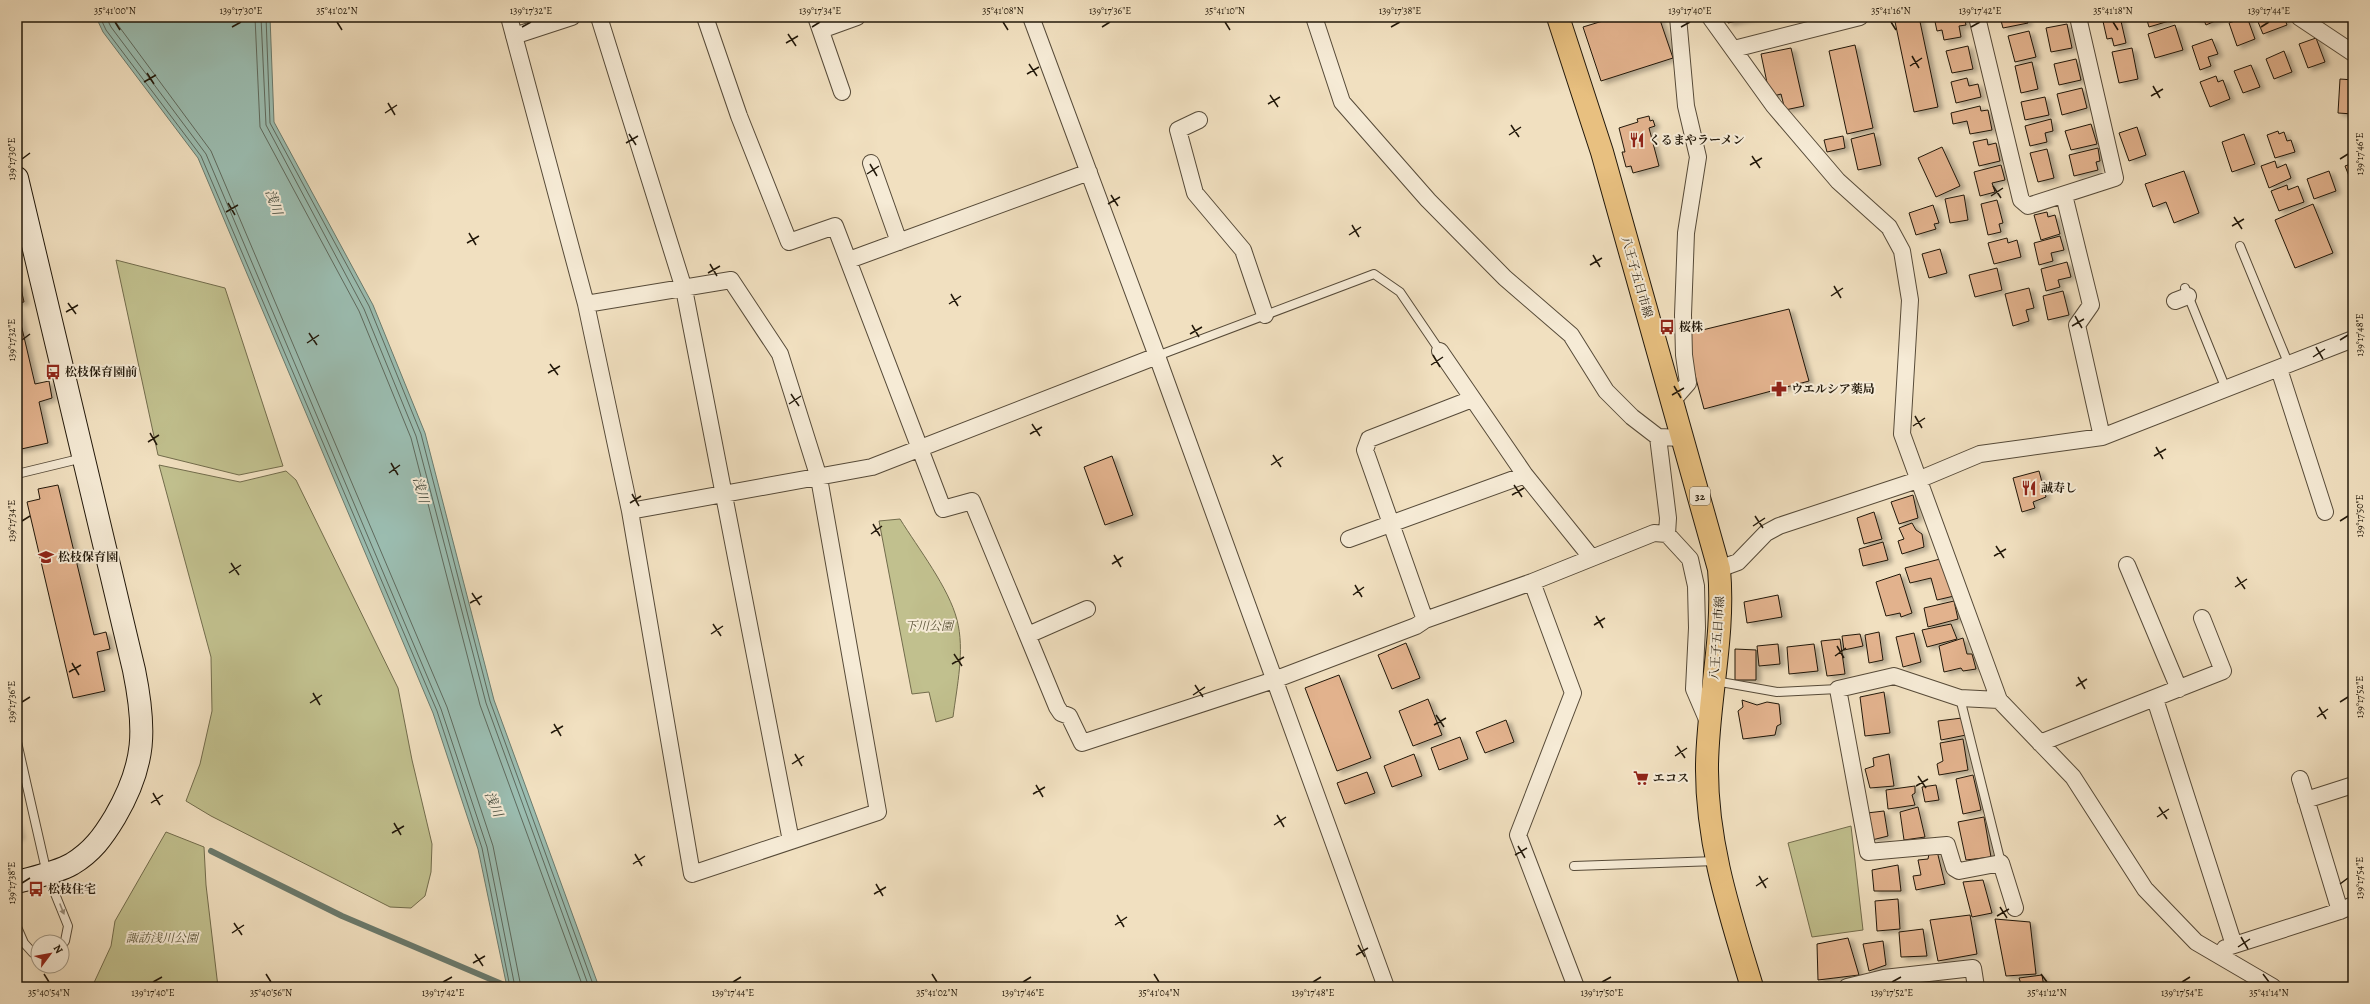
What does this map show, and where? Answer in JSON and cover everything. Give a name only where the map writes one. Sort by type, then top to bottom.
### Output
[{"type":"main road","name":"八王子五日市線","points":[[1558,17],[1602,152],[1673,400],[1719,569],[1721,617],[1707,764],[1708,799],[1716,861],[1752,987]]},
{"type":"street","points":[[509,17],[586,304],[630,511],[692,874],[878,812],[819,478],[780,354],[731,280],[684,289],[586,304]]},
{"type":"street","points":[[514,36],[572,17]]},
{"type":"street","points":[[599,17],[684,289],[726,494],[792,841]]},
{"type":"street","points":[[705,17],[739,116],[789,242],[835,226],[943,509],[972,501],[1057,707],[1061,713],[1069,716],[1082,743],[1274,680],[1416,626],[1425,620],[1532,582],[1591,557],[1654,533],[1667,534],[1690,559],[1696,586],[1697,621],[1694,689],[1710,725]]},
{"type":"street","points":[[842,92],[819,23],[857,17]]},
{"type":"street","points":[[1031,17],[1157,356],[1386,987]]},
{"type":"street","points":[[1314,17],[1342,102],[1428,200],[1505,278],[1571,335],[1606,391],[1658,437],[1683,438]]},
{"type":"street","points":[[1673,400],[1688,384],[1684,355],[1683,315],[1686,233],[1698,157],[1686,106],[1678,17]]},
{"type":"street","points":[[1710,17],[1774,106],[1838,181],[1889,227],[1902,250],[1910,300],[1902,434],[1999,700],[2073,777],[2145,889],[2196,942],[2273,987]]},
{"type":"street","points":[[1977,17],[2022,200],[2028,206],[2115,178],[2078,17]]},
{"type":"street","points":[[2300,17],[2353,53]]},
{"type":"street","points":[[1734,49],[1850,18]]},
{"type":"street","points":[[1200,120],[1178,130],[1195,193],[1243,250],[1265,315]]},
{"type":"street","points":[[871,163],[899,242]]},
{"type":"street","points":[[849,260],[1089,172]]},
{"type":"street","points":[[17,178],[142,708],[142,742],[137,774],[126,799],[102,839],[71,864],[47,874],[17,882]]},
{"type":"street","points":[[2064,195],[2091,305],[2077,325],[2102,436]]},
{"type":"street","points":[[1719,569],[1738,562],[1766,533],[1779,526],[1918,480],[1993,451],[2088,440],[2102,436],[2284,367],[2353,339]]},
{"type":"street","points":[[1440,351],[1524,476],[1591,557]]},
{"type":"street","points":[[630,511],[819,478],[872,467],[1157,356]]},
{"type":"street","points":[[2284,367],[2325,512]]},
{"type":"street","points":[[1425,620],[1365,450],[1369,439],[1472,399]]},
{"type":"street","points":[[1658,437],[1668,518],[1667,534]]},
{"type":"street","points":[[1349,539],[1392,525],[1524,476]]},
{"type":"street","points":[[2127,566],[2178,689]]},
{"type":"street","points":[[1532,582],[1574,693],[1518,835],[1576,987]]},
{"type":"street","points":[[1028,635],[1087,609]]},
{"type":"street","points":[[2040,743],[2156,699],[2223,670],[2202,618]]},
{"type":"street","points":[[1999,700],[1960,698],[1894,676],[1838,689],[1868,852],[1947,845],[1954,868],[1959,871],[2001,863],[2015,908]]},
{"type":"street","points":[[2156,699],[2234,945]]},
{"type":"street","points":[[2214,952],[2347,908],[2306,800],[2300,779]]},
{"type":"street","points":[[2306,800],[2353,785]]},
{"type":"street","points":[[1847,987],[1884,978],[1973,968],[1976,987]]},
{"type":"lane","points":[[2240,246],[2284,367]]},
{"type":"lane","points":[[1157,356],[1374,274],[1400,292],[1440,351]]},
{"type":"lane","points":[[2182,295],[2226,389]]},
{"type":"lane","points":[[17,474],[82,458]]},
{"type":"lane","points":[[1715,681],[1777,692],[1838,689]]},
{"type":"lane","points":[[1960,698],[2001,863]]},
{"type":"lane","points":[[17,742],[47,874],[68,926],[66,934]]},
{"type":"lane","points":[[1574,866],[1716,861]]},
{"type":"lane","points":[[17,927],[24,943],[30,950]]},
{"type":"green space","points":[[116,260],[225,288],[283,466],[239,475],[158,455]]},
{"type":"green space","points":[[159,465],[240,482],[286,471],[296,480],[398,688],[412,760],[432,844],[431,872],[425,896],[411,908],[390,907],[211,816],[186,801],[200,764],[212,711],[211,657]]},
{"type":"green space","name":"下川公園","points":[[900,519],[940,582],[953,608],[957,620],[960,643],[960,668],[953,717],[936,722],[929,692],[912,694],[879,521]]},
{"type":"green space","points":[[1851,826],[1863,930],[1812,937],[1788,843]]},
{"type":"green space","name":"諏訪浅川公園","points":[[166,832],[204,847],[206,885],[218,987],[92,987],[111,946],[115,921]]},
{"type":"water","name":"浅川","points":[[96,17],[270,17],[274,122],[373,305],[425,433],[494,700],[599,987],[507,987],[478,849],[433,713],[198,158],[103,32]]},
{"type":"building","points":[[1616,17],[1659,17],[1673,58],[1601,81],[1583,27]]},
{"type":"building","points":[[1727,17],[1755,17],[1728,23]]},
{"type":"building","points":[[1894,17],[1919,17],[1938,107],[1914,112]]},
{"type":"building","points":[[1934,17],[1964,17],[1966,25],[1959,26],[1961,37],[1944,40],[1942,30],[1937,31]]},
{"type":"building","points":[[2000,17],[2026,17],[2028,23],[2003,28]]},
{"type":"building","points":[[2102,17],[2120,17],[2126,43],[2114,46],[2112,38],[2107,39]]},
{"type":"building","points":[[2146,17],[2168,17],[2169,21],[2149,27]]},
{"type":"building","points":[[2195,17],[2222,18],[2206,25],[2203,18],[2197,20]]},
{"type":"building","points":[[2247,17],[2255,39],[2237,46],[2229,23]]},
{"type":"building","points":[[2256,17],[2284,17],[2287,25],[2263,34]]},
{"type":"building","points":[[2067,24],[2072,48],[2051,52],[2046,28]]},
{"type":"building","points":[[2175,25],[2183,50],[2155,58],[2148,34]]},
{"type":"building","points":[[2029,31],[2036,57],[2015,62],[2008,36]]},
{"type":"building","points":[[2316,38],[2325,62],[2308,68],[2299,44]]},
{"type":"building","points":[[2212,39],[2218,54],[2208,57],[2211,66],[2200,70],[2192,46]]},
{"type":"building","points":[[1855,45],[1873,128],[1847,134],[1829,51]]},
{"type":"building","points":[[1968,46],[1973,69],[1952,73],[1946,51]]},
{"type":"building","points":[[1791,48],[1804,106],[1785,110],[1781,94],[1770,97],[1761,54]]},
{"type":"building","points":[[2132,48],[2138,79],[2119,83],[2112,52]]},
{"type":"building","points":[[2284,51],[2292,72],[2274,79],[2266,59]]},
{"type":"building","points":[[2076,59],[2081,80],[2059,85],[2054,64]]},
{"type":"building","points":[[2032,62],[2038,89],[2021,93],[2015,66]]},
{"type":"building","points":[[2251,65],[2260,87],[2243,93],[2234,71]]},
{"type":"building","points":[[2216,76],[2218,82],[2223,80],[2230,99],[2210,107],[2200,82]]},
{"type":"building","points":[[1967,78],[1969,86],[1978,84],[1981,97],[1956,103],[1951,82]]},
{"type":"building","points":[[2340,79],[2353,80],[2353,114],[2338,113]]},
{"type":"building","points":[[2082,88],[2087,108],[2062,115],[2057,94]]},
{"type":"building","points":[[2045,97],[2049,115],[2025,120],[2021,102]]},
{"type":"building","points":[[1980,106],[1981,111],[1988,110],[1992,130],[1970,134],[1967,121],[1953,124],[1951,113]]},
{"type":"building","name":"くるまやラーメン","points":[[1649,116],[1650,121],[1653,120],[1655,126],[1649,128],[1659,166],[1633,173],[1631,166],[1626,167],[1622,152],[1625,152],[1619,128],[1638,122],[1637,119]]},
{"type":"building","points":[[2051,119],[2053,131],[2045,133],[2047,142],[2030,146],[2025,126]]},
{"type":"building","points":[[2091,124],[2097,144],[2071,150],[2065,131]]},
{"type":"building","points":[[2137,127],[2146,155],[2129,161],[2119,133]]},
{"type":"building","points":[[2278,131],[2279,134],[2284,132],[2287,141],[2291,140],[2295,152],[2275,158],[2267,135]]},
{"type":"building","points":[[1874,133],[1881,165],[1858,170],[1851,139]]},
{"type":"building","points":[[2244,134],[2255,164],[2232,172],[2222,142]]},
{"type":"building","points":[[1843,136],[1845,148],[1827,152],[1824,140]]},
{"type":"building","points":[[1987,139],[1988,145],[1996,143],[2000,161],[1979,166],[1973,142]]},
{"type":"building","points":[[1942,147],[1960,186],[1936,197],[1918,158]]},
{"type":"building","points":[[2098,148],[2100,161],[2096,162],[2098,170],[2074,176],[2069,155]]},
{"type":"building","points":[[2047,149],[2054,178],[2038,182],[2030,153]]},
{"type":"building","points":[[2275,161],[2277,168],[2286,164],[2291,178],[2269,188],[2261,166]]},
{"type":"building","points":[[2353,163],[2353,186],[2345,166]]},
{"type":"building","points":[[2001,165],[2005,180],[1992,183],[1995,192],[1980,196],[1974,172]]},
{"type":"building","points":[[2184,171],[2199,213],[2174,223],[2166,202],[2153,207],[2145,184]]},
{"type":"building","points":[[2329,171],[2336,191],[2314,199],[2307,179]]},
{"type":"building","points":[[2287,185],[2288,190],[2298,186],[2304,202],[2279,211],[2271,191]]},
{"type":"building","points":[[1964,195],[1968,220],[1950,223],[1945,199]]},
{"type":"building","points":[[1997,200],[2003,223],[1999,224],[2001,232],[1988,235],[1981,204]]},
{"type":"building","points":[[2313,204],[2333,253],[2295,268],[2275,220]]},
{"type":"building","points":[[1933,205],[1939,223],[1934,224],[1936,229],[1916,235],[1909,213]]},
{"type":"building","points":[[2047,212],[2048,217],[2055,215],[2060,234],[2041,240],[2034,215]]},
{"type":"building","points":[[2060,236],[2064,250],[2051,253],[2053,261],[2039,265],[2034,243]]},
{"type":"building","points":[[2007,238],[2008,243],[2017,240],[2021,257],[1994,264],[1988,243]]},
{"type":"building","points":[[1940,249],[1947,273],[1929,278],[1922,254]]},
{"type":"building","points":[[2067,262],[2071,277],[2058,280],[2060,287],[2046,291],[2041,269]]},
{"type":"building","points":[[1997,268],[2002,290],[1975,297],[1969,275]]},
{"type":"building","points":[[17,284],[20,284],[24,302],[17,303]]},
{"type":"building","points":[[2029,288],[2034,308],[2026,310],[2029,321],[2013,326],[2005,294]]},
{"type":"building","points":[[2063,291],[2069,315],[2048,320],[2043,296]]},
{"type":"building","points":[[17,307],[35,384],[49,381],[52,398],[39,402],[48,443],[17,450]]},
{"type":"building","points":[[1789,309],[1809,381],[1704,409],[1691,360],[1690,333]]},
{"type":"building","points":[[1112,456],[1133,515],[1105,525],[1084,467]]},
{"type":"building","name":"誠寿し","points":[[2039,471],[2046,497],[2033,502],[2035,508],[2022,512],[2013,478]]},
{"type":"building","points":[[58,485],[94,635],[106,632],[110,649],[97,652],[105,691],[73,698],[27,502],[40,499],[38,489]]},
{"type":"building","points":[[1913,495],[1918,518],[1899,524],[1891,502]]},
{"type":"building","points":[[1874,512],[1882,539],[1864,544],[1857,518]]},
{"type":"building","points":[[1912,523],[1916,530],[1922,534],[1924,547],[1902,554],[1898,541],[1904,539],[1899,528]]},
{"type":"building","points":[[1883,542],[1888,560],[1863,566],[1859,549]]},
{"type":"building","points":[[1944,558],[1954,596],[1937,600],[1931,578],[1910,583],[1905,568]]},
{"type":"building","points":[[1900,574],[1912,613],[1901,617],[1900,613],[1886,616],[1876,582]]},
{"type":"building","points":[[1778,595],[1782,617],[1747,623],[1744,602]]},
{"type":"building","points":[[1954,601],[1958,619],[1928,627],[1924,608]]},
{"type":"building","points":[[1951,624],[1957,639],[1927,647],[1922,630]]},
{"type":"building","points":[[1879,632],[1883,660],[1869,663],[1865,635]]},
{"type":"building","points":[[1914,633],[1921,662],[1903,667],[1896,637]]},
{"type":"building","points":[[1860,634],[1863,646],[1844,650],[1842,636]]},
{"type":"building","points":[[1963,638],[1967,654],[1972,654],[1976,669],[1963,671],[1961,668],[1944,672],[1939,646]]},
{"type":"building","points":[[1840,639],[1845,674],[1827,676],[1821,641]]},
{"type":"building","points":[[1406,643],[1420,678],[1392,689],[1378,655]]},
{"type":"building","points":[[1778,644],[1780,664],[1759,666],[1757,646]]},
{"type":"building","points":[[1814,644],[1818,671],[1789,674],[1787,647]]},
{"type":"building","points":[[1735,649],[1756,650],[1756,680],[1735,680]]},
{"type":"building","points":[[1339,675],[1371,758],[1337,771],[1305,688]]},
{"type":"building","points":[[1884,692],[1890,733],[1865,736],[1860,697]]},
{"type":"building","points":[[1428,699],[1442,735],[1413,746],[1399,711]]},
{"type":"building","points":[[1742,700],[1757,705],[1767,702],[1779,704],[1781,724],[1777,726],[1775,735],[1743,739],[1738,711],[1743,707]]},
{"type":"building","points":[[1962,718],[1966,735],[1941,740],[1938,721]]},
{"type":"building","points":[[1506,720],[1514,742],[1485,753],[1476,732]]},
{"type":"building","points":[[1460,737],[1468,759],[1439,770],[1431,748]]},
{"type":"building","points":[[1963,739],[1968,770],[1939,775],[1937,764],[1943,761],[1940,743]]},
{"type":"building","points":[[1414,754],[1422,776],[1392,787],[1384,766]]},
{"type":"building","points":[[1889,754],[1894,786],[1870,788],[1865,769],[1874,766],[1873,758]]},
{"type":"building","points":[[1367,772],[1375,793],[1345,804],[1337,783]]},
{"type":"building","points":[[1973,775],[1981,810],[1963,814],[1956,779]]},
{"type":"building","points":[[1936,785],[1939,800],[1925,802],[1922,787]]},
{"type":"building","points":[[1915,786],[1915,793],[1912,795],[1915,805],[1888,809],[1886,790]]},
{"type":"building","points":[[1918,807],[1925,837],[1904,840],[1900,812]]},
{"type":"building","points":[[1884,811],[1888,836],[1872,840],[1867,813]]},
{"type":"building","points":[[1984,817],[1991,857],[1966,860],[1958,822]]},
{"type":"building","points":[[17,823],[20,837],[17,838]]},
{"type":"building","points":[[1937,851],[1945,884],[1916,890],[1913,876],[1921,875],[1918,860],[1928,859],[1929,854]]},
{"type":"building","points":[[1898,865],[1901,891],[1874,891],[1872,870]]},
{"type":"building","points":[[1983,880],[1992,913],[1972,917],[1963,882]]},
{"type":"building","points":[[1898,899],[1900,929],[1877,931],[1875,901]]},
{"type":"building","points":[[1970,915],[1977,954],[1938,961],[1930,920]]},
{"type":"building","points":[[1995,919],[2030,922],[2036,974],[2006,976]]},
{"type":"building","points":[[1923,929],[1927,956],[1901,957],[1899,932]]},
{"type":"building","points":[[1848,938],[1859,975],[1818,980],[1817,944]]},
{"type":"building","points":[[1883,941],[1886,965],[1869,971],[1863,944]]},
{"type":"building","points":[[2042,975],[2044,987],[2022,987],[2019,978]]},
{"type":"waterway","points":[[211,851],[342,916],[509,987]]},
{"type":"place","name":"くるまやラーメン","points":[[1637,140]]},
{"type":"place","name":"桜株","points":[[1667,327]]},
{"type":"place","name":"松枝保育園前","points":[[53,372]]},
{"type":"place","name":"ウエルシア薬局","points":[[1779,389]]},
{"type":"place","name":"誠寿し","points":[[2029,488]]},
{"type":"place","name":"松枝保育園","points":[[46,557]]},
{"type":"place","name":"エコス","points":[[1641,778]]},
{"type":"place","name":"松枝住宅","points":[[36,889]]}]
